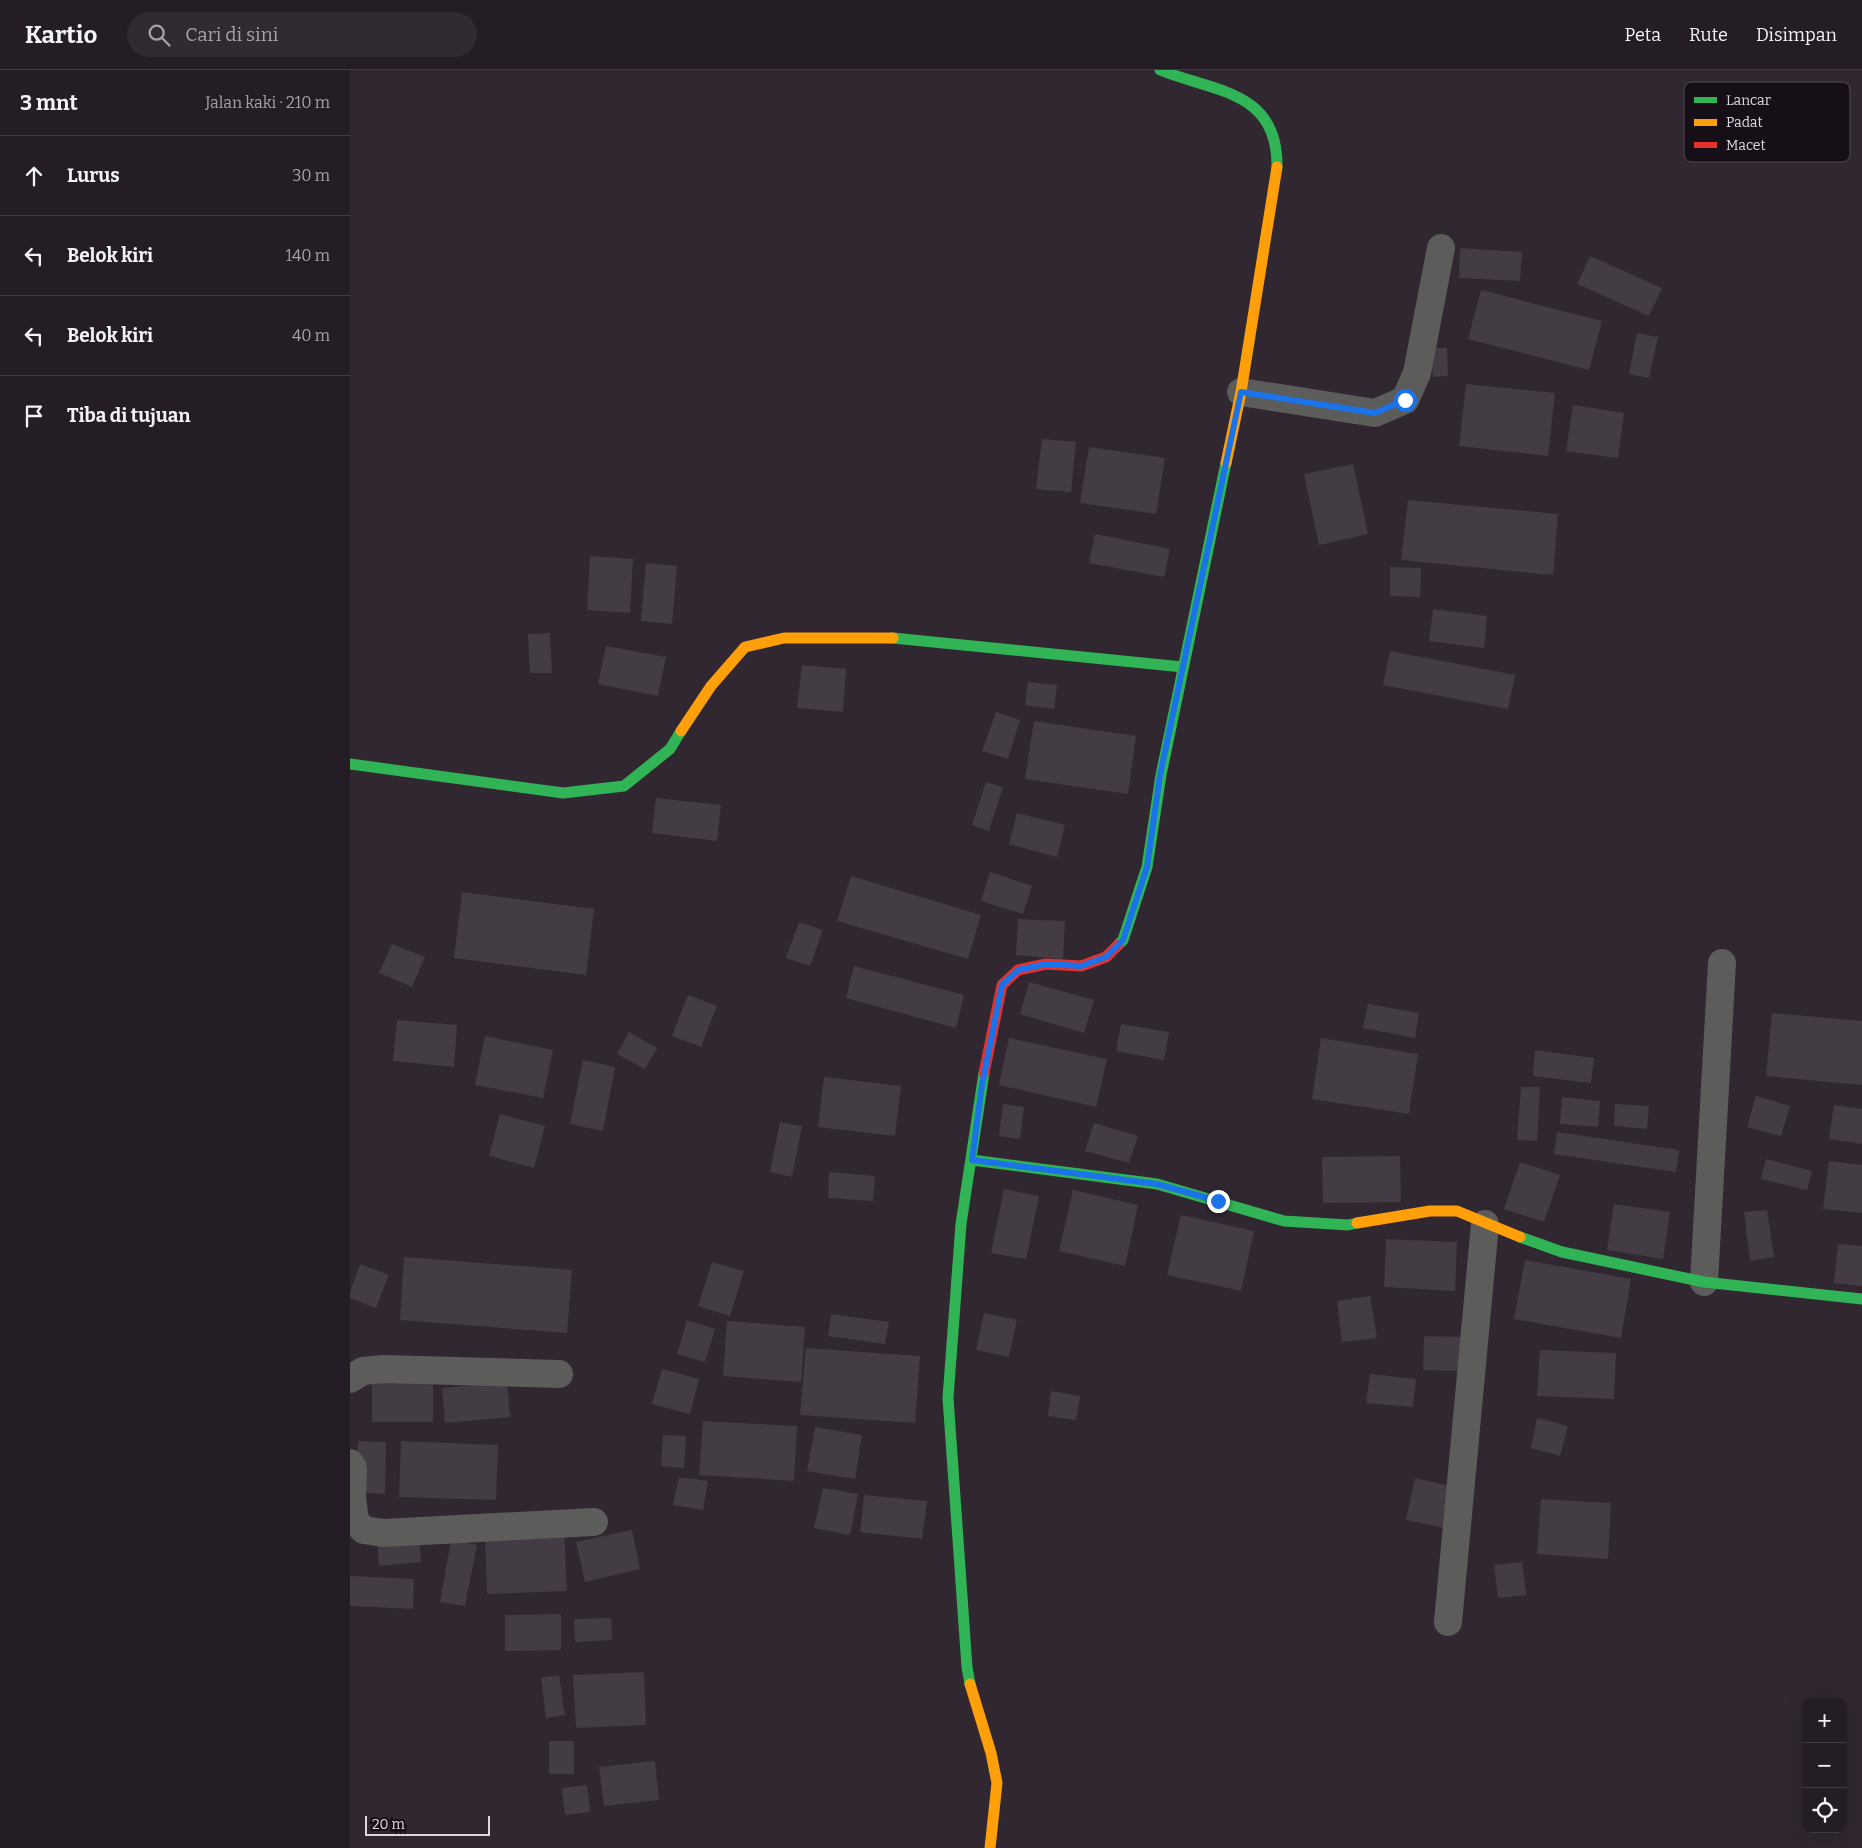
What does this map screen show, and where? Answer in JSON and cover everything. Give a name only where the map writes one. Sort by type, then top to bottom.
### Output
[{"type":"street","points":[[990,1848],[997,1784],[990,1750],[977,1702],[970,1685],[967,1667],[948,1398],[961,1224],[982,1085],[1002,985],[1018,970],[1046,964],[1081,966],[1106,957],[1123,940],[1147,867],[1160,775],[1241,392],[1276,165],[1272,136],[1262,115],[1243,100],[1160,70]]},
{"type":"street","points":[[1241,392],[1375,413],[1405,400],[1417,373],[1442,248]]},
{"type":"street","points":[[350,764],[563,793],[624,786],[670,749],[711,686],[745,647],[784,638],[891,638],[1183,667]]},
{"type":"street","points":[[1704,1282],[1722,963]]},
{"type":"street","points":[[972,1160],[1157,1184],[1284,1221],[1348,1225],[1430,1211],[1457,1211],[1485,1224],[1562,1252],[1704,1282],[1862,1299]]},
{"type":"street","points":[[1448,1622],[1485,1224]]},
{"type":"street","points":[[350,1379],[362,1372],[383,1369],[559,1374]]},
{"type":"street","points":[[350,1463],[353,1468],[352,1497],[355,1522],[364,1530],[382,1532],[594,1522]]},
{"type":"building","points":[[1460,248],[1522,252],[1520,281],[1459,278]]},
{"type":"building","points":[[1590,256],[1662,288],[1649,316],[1577,284]]},
{"type":"building","points":[[1481,290],[1602,321],[1589,370],[1468,339]]},
{"type":"building","points":[[1637,333],[1658,337],[1649,378],[1629,374]]},
{"type":"building","points":[[1431,348],[1447,348],[1448,376],[1433,377]]},
{"type":"building","points":[[1466,384],[1555,393],[1548,456],[1459,446]]},
{"type":"building","points":[[1573,405],[1624,413],[1618,458],[1566,451]]},
{"type":"building","points":[[1042,439],[1076,442],[1071,492],[1036,489]]},
{"type":"building","points":[[1089,447],[1165,458],[1156,514],[1080,503]]},
{"type":"building","points":[[1353,464],[1368,534],[1319,545],[1304,474]]},
{"type":"building","points":[[1408,500],[1558,514],[1553,575],[1401,560]]},
{"type":"building","points":[[1095,534],[1170,549],[1164,577],[1089,563]]},
{"type":"building","points":[[590,556],[633,559],[630,613],[587,610]]},
{"type":"building","points":[[646,563],[677,566],[672,624],[641,621]]},
{"type":"building","points":[[1390,567],[1421,568],[1420,597],[1390,596]]},
{"type":"building","points":[[1433,609],[1487,616],[1484,648],[1429,641]]},
{"type":"building","points":[[550,633],[552,673],[530,673],[528,634]]},
{"type":"building","points":[[606,646],[666,657],[658,696],[598,684]]},
{"type":"building","points":[[1390,651],[1515,675],[1508,709],[1383,685]]},
{"type":"building","points":[[802,665],[846,669],[843,712],[797,708]]},
{"type":"building","points":[[1028,682],[1057,685],[1054,709],[1025,705]]},
{"type":"building","points":[[996,712],[1020,720],[1008,759],[982,751]]},
{"type":"building","points":[[1034,721],[1136,736],[1128,794],[1025,779]]},
{"type":"building","points":[[986,782],[1003,787],[989,831],[972,825]]},
{"type":"building","points":[[656,798],[721,805],[717,841],[652,833]]},
{"type":"building","points":[[1017,813],[1065,825],[1057,857],[1009,844]]},
{"type":"building","points":[[990,872],[1032,886],[1023,914],[981,901]]},
{"type":"building","points":[[851,876],[981,915],[968,959],[837,921]]},
{"type":"building","points":[[462,892],[594,909],[586,975],[454,958]]},
{"type":"building","points":[[1018,919],[1065,921],[1063,959],[1016,955]]},
{"type":"building","points":[[799,922],[823,930],[810,966],[786,958]]},
{"type":"building","points":[[392,944],[425,957],[412,987],[379,973]]},
{"type":"building","points":[[854,966],[964,995],[956,1028],[846,998]]},
{"type":"building","points":[[1029,982],[1094,1000],[1084,1033],[1020,1014]]},
{"type":"building","points":[[688,995],[717,1006],[701,1047],[672,1036]]},
{"type":"building","points":[[1368,1004],[1419,1013],[1415,1038],[1363,1028]]},
{"type":"building","points":[[1772,1013],[1862,1021],[1862,1085],[1766,1076]]},
{"type":"building","points":[[397,1020],[457,1025],[454,1067],[393,1061]]},
{"type":"building","points":[[1121,1024],[1169,1032],[1164,1060],[1116,1051]]},
{"type":"building","points":[[629,1032],[657,1048],[645,1069],[617,1054]]},
{"type":"building","points":[[485,1036],[553,1050],[543,1098],[475,1085]]},
{"type":"building","points":[[1009,1038],[1107,1059],[1096,1107],[999,1085]]},
{"type":"building","points":[[1321,1038],[1418,1054],[1409,1114],[1312,1099]]},
{"type":"building","points":[[1535,1050],[1594,1058],[1591,1083],[1533,1076]]},
{"type":"building","points":[[583,1060],[615,1067],[603,1131],[570,1124]]},
{"type":"building","points":[[824,1077],[901,1086],[895,1136],[818,1127]]},
{"type":"building","points":[[1521,1087],[1540,1087],[1537,1141],[1517,1140]]},
{"type":"building","points":[[1756,1096],[1790,1106],[1781,1136],[1747,1127]]},
{"type":"building","points":[[1562,1097],[1600,1101],[1598,1127],[1560,1124]]},
{"type":"building","points":[[1003,1104],[1024,1107],[1020,1139],[999,1136]]},
{"type":"building","points":[[1615,1104],[1649,1106],[1647,1129],[1614,1126]]},
{"type":"building","points":[[1834,1105],[1862,1109],[1862,1144],[1829,1139]]},
{"type":"building","points":[[500,1114],[545,1126],[534,1168],[489,1156]]},
{"type":"building","points":[[780,1122],[802,1126],[792,1177],[770,1172]]},
{"type":"building","points":[[1094,1123],[1138,1136],[1129,1163],[1085,1151]]},
{"type":"building","points":[[1557,1132],[1679,1150],[1676,1172],[1554,1154]]},
{"type":"building","points":[[1400,1156],[1401,1202],[1323,1203],[1322,1157]]},
{"type":"building","points":[[1766,1159],[1812,1171],[1807,1190],[1761,1179]]},
{"type":"building","points":[[1829,1161],[1862,1165],[1862,1213],[1823,1209]]},
{"type":"building","points":[[1520,1162],[1560,1175],[1544,1222],[1504,1209]]},
{"type":"building","points":[[829,1172],[875,1176],[873,1201],[828,1198]]},
{"type":"building","points":[[1004,1189],[1039,1196],[1026,1259],[991,1253]]},
{"type":"building","points":[[1073,1190],[1138,1205],[1125,1266],[1059,1251]]},
{"type":"building","points":[[1614,1204],[1670,1212],[1663,1259],[1607,1250]]},
{"type":"building","points":[[1767,1210],[1774,1257],[1750,1261],[1744,1212]]},
{"type":"building","points":[[1181,1215],[1254,1231],[1241,1291],[1167,1275]]},
{"type":"building","points":[[1386,1239],[1457,1242],[1455,1291],[1384,1287]]},
{"type":"building","points":[[1838,1244],[1862,1246],[1862,1286],[1834,1283]]},
{"type":"building","points":[[404,1257],[572,1270],[567,1333],[400,1320]]},
{"type":"building","points":[[1525,1260],[1631,1279],[1621,1338],[1514,1319]]},
{"type":"building","points":[[712,1262],[744,1271],[730,1316],[698,1306]]},
{"type":"building","points":[[360,1264],[389,1275],[376,1308],[350,1298],[350,1292]]},
{"type":"building","points":[[1370,1296],[1377,1338],[1342,1342],[1337,1301]]},
{"type":"building","points":[[984,1313],[1017,1320],[1009,1357],[976,1350]]},
{"type":"building","points":[[831,1314],[889,1322],[885,1344],[828,1336]]},
{"type":"building","points":[[687,1320],[715,1329],[705,1362],[677,1354]]},
{"type":"building","points":[[727,1321],[805,1327],[801,1382],[723,1376]]},
{"type":"building","points":[[1424,1336],[1463,1337],[1462,1371],[1423,1370]]},
{"type":"building","points":[[806,1348],[920,1356],[915,1423],[800,1415]]},
{"type":"building","points":[[1540,1350],[1616,1353],[1614,1399],[1537,1396]]},
{"type":"building","points":[[662,1369],[699,1379],[690,1414],[652,1404]]},
{"type":"building","points":[[1370,1374],[1416,1379],[1413,1407],[1366,1403]]},
{"type":"building","points":[[372,1377],[433,1377],[433,1422],[372,1422]]},
{"type":"building","points":[[507,1382],[510,1417],[445,1423],[442,1388]]},
{"type":"building","points":[[1051,1391],[1080,1396],[1076,1420],[1048,1416]]},
{"type":"building","points":[[1537,1418],[1568,1426],[1560,1456],[1531,1448]]},
{"type":"building","points":[[703,1421],[797,1426],[794,1481],[699,1475]]},
{"type":"building","points":[[815,1427],[862,1435],[855,1479],[807,1471]]},
{"type":"building","points":[[663,1435],[686,1436],[684,1468],[661,1466]]},
{"type":"building","points":[[358,1441],[386,1442],[385,1494],[356,1492]]},
{"type":"building","points":[[401,1441],[498,1445],[496,1500],[399,1497]]},
{"type":"building","points":[[679,1477],[708,1481],[703,1510],[673,1505]]},
{"type":"building","points":[[1415,1478],[1453,1487],[1443,1528],[1406,1520]]},
{"type":"building","points":[[823,1488],[858,1494],[850,1535],[814,1528]]},
{"type":"building","points":[[864,1495],[927,1501],[922,1539],[860,1532]]},
{"type":"building","points":[[1541,1499],[1611,1503],[1608,1559],[1537,1554]]},
{"type":"building","points":[[564,1528],[567,1591],[487,1594],[485,1531]]},
{"type":"building","points":[[632,1530],[640,1569],[585,1582],[576,1542]]},
{"type":"building","points":[[419,1534],[421,1562],[379,1566],[377,1537]]},
{"type":"building","points":[[451,1540],[477,1545],[465,1606],[440,1602]]},
{"type":"building","points":[[1522,1562],[1526,1595],[1498,1598],[1494,1565]]},
{"type":"building","points":[[350,1576],[414,1579],[413,1609],[350,1606]]},
{"type":"building","points":[[561,1614],[561,1650],[505,1651],[505,1615]]},
{"type":"building","points":[[611,1618],[612,1640],[575,1642],[574,1619]]},
{"type":"building","points":[[644,1672],[646,1725],[576,1728],[573,1675]]},
{"type":"building","points":[[559,1675],[565,1715],[546,1718],[541,1678]]},
{"type":"building","points":[[549,1741],[574,1741],[574,1774],[549,1774]]},
{"type":"building","points":[[655,1761],[659,1800],[604,1806],[599,1767]]},
{"type":"building","points":[[587,1785],[590,1812],[565,1815],[562,1788]]},
{"type":"traffic: fast","points":[[1160,70],[1221,90],[1255,108],[1267,122],[1274,142],[1277,167]]},
{"type":"traffic: fast","points":[[1118,945],[1123,940],[1147,867],[1161,775],[1226,463]]},
{"type":"traffic: fast","points":[[893,638],[1183,667]]},
{"type":"traffic: fast","points":[[350,764],[563,793],[624,786],[670,749],[681,731]]},
{"type":"traffic: fast","points":[[970,1684],[967,1667],[948,1398],[961,1224],[984,1073]]},
{"type":"traffic: fast","points":[[972,1160],[1157,1184],[1284,1221],[1348,1225],[1357,1223]]},
{"type":"traffic: fast","points":[[1520,1237],[1562,1252],[1704,1282],[1862,1299]]},
{"type":"traffic: slow","points":[[1226,463],[1241,392],[1277,167]]},
{"type":"traffic: slow","points":[[681,731],[711,686],[745,647],[784,638],[893,638]]},
{"type":"traffic: slow","points":[[1357,1223],[1430,1211],[1457,1211],[1520,1237]]},
{"type":"traffic: slow","points":[[970,1684],[991,1753],[997,1783],[990,1848]]},
{"type":"traffic: jam","points":[[984,1073],[1002,985],[1018,970],[1046,964],[1081,966],[1106,957],[1118,945]]},
{"type":"route","points":[[1218,1201],[1157,1184],[972,1160],[982,1085],[1002,985],[1018,970],[1046,964],[1081,966],[1106,957],[1123,940],[1147,867],[1160,775],[1241,392],[1375,413],[1405,400]]}]
